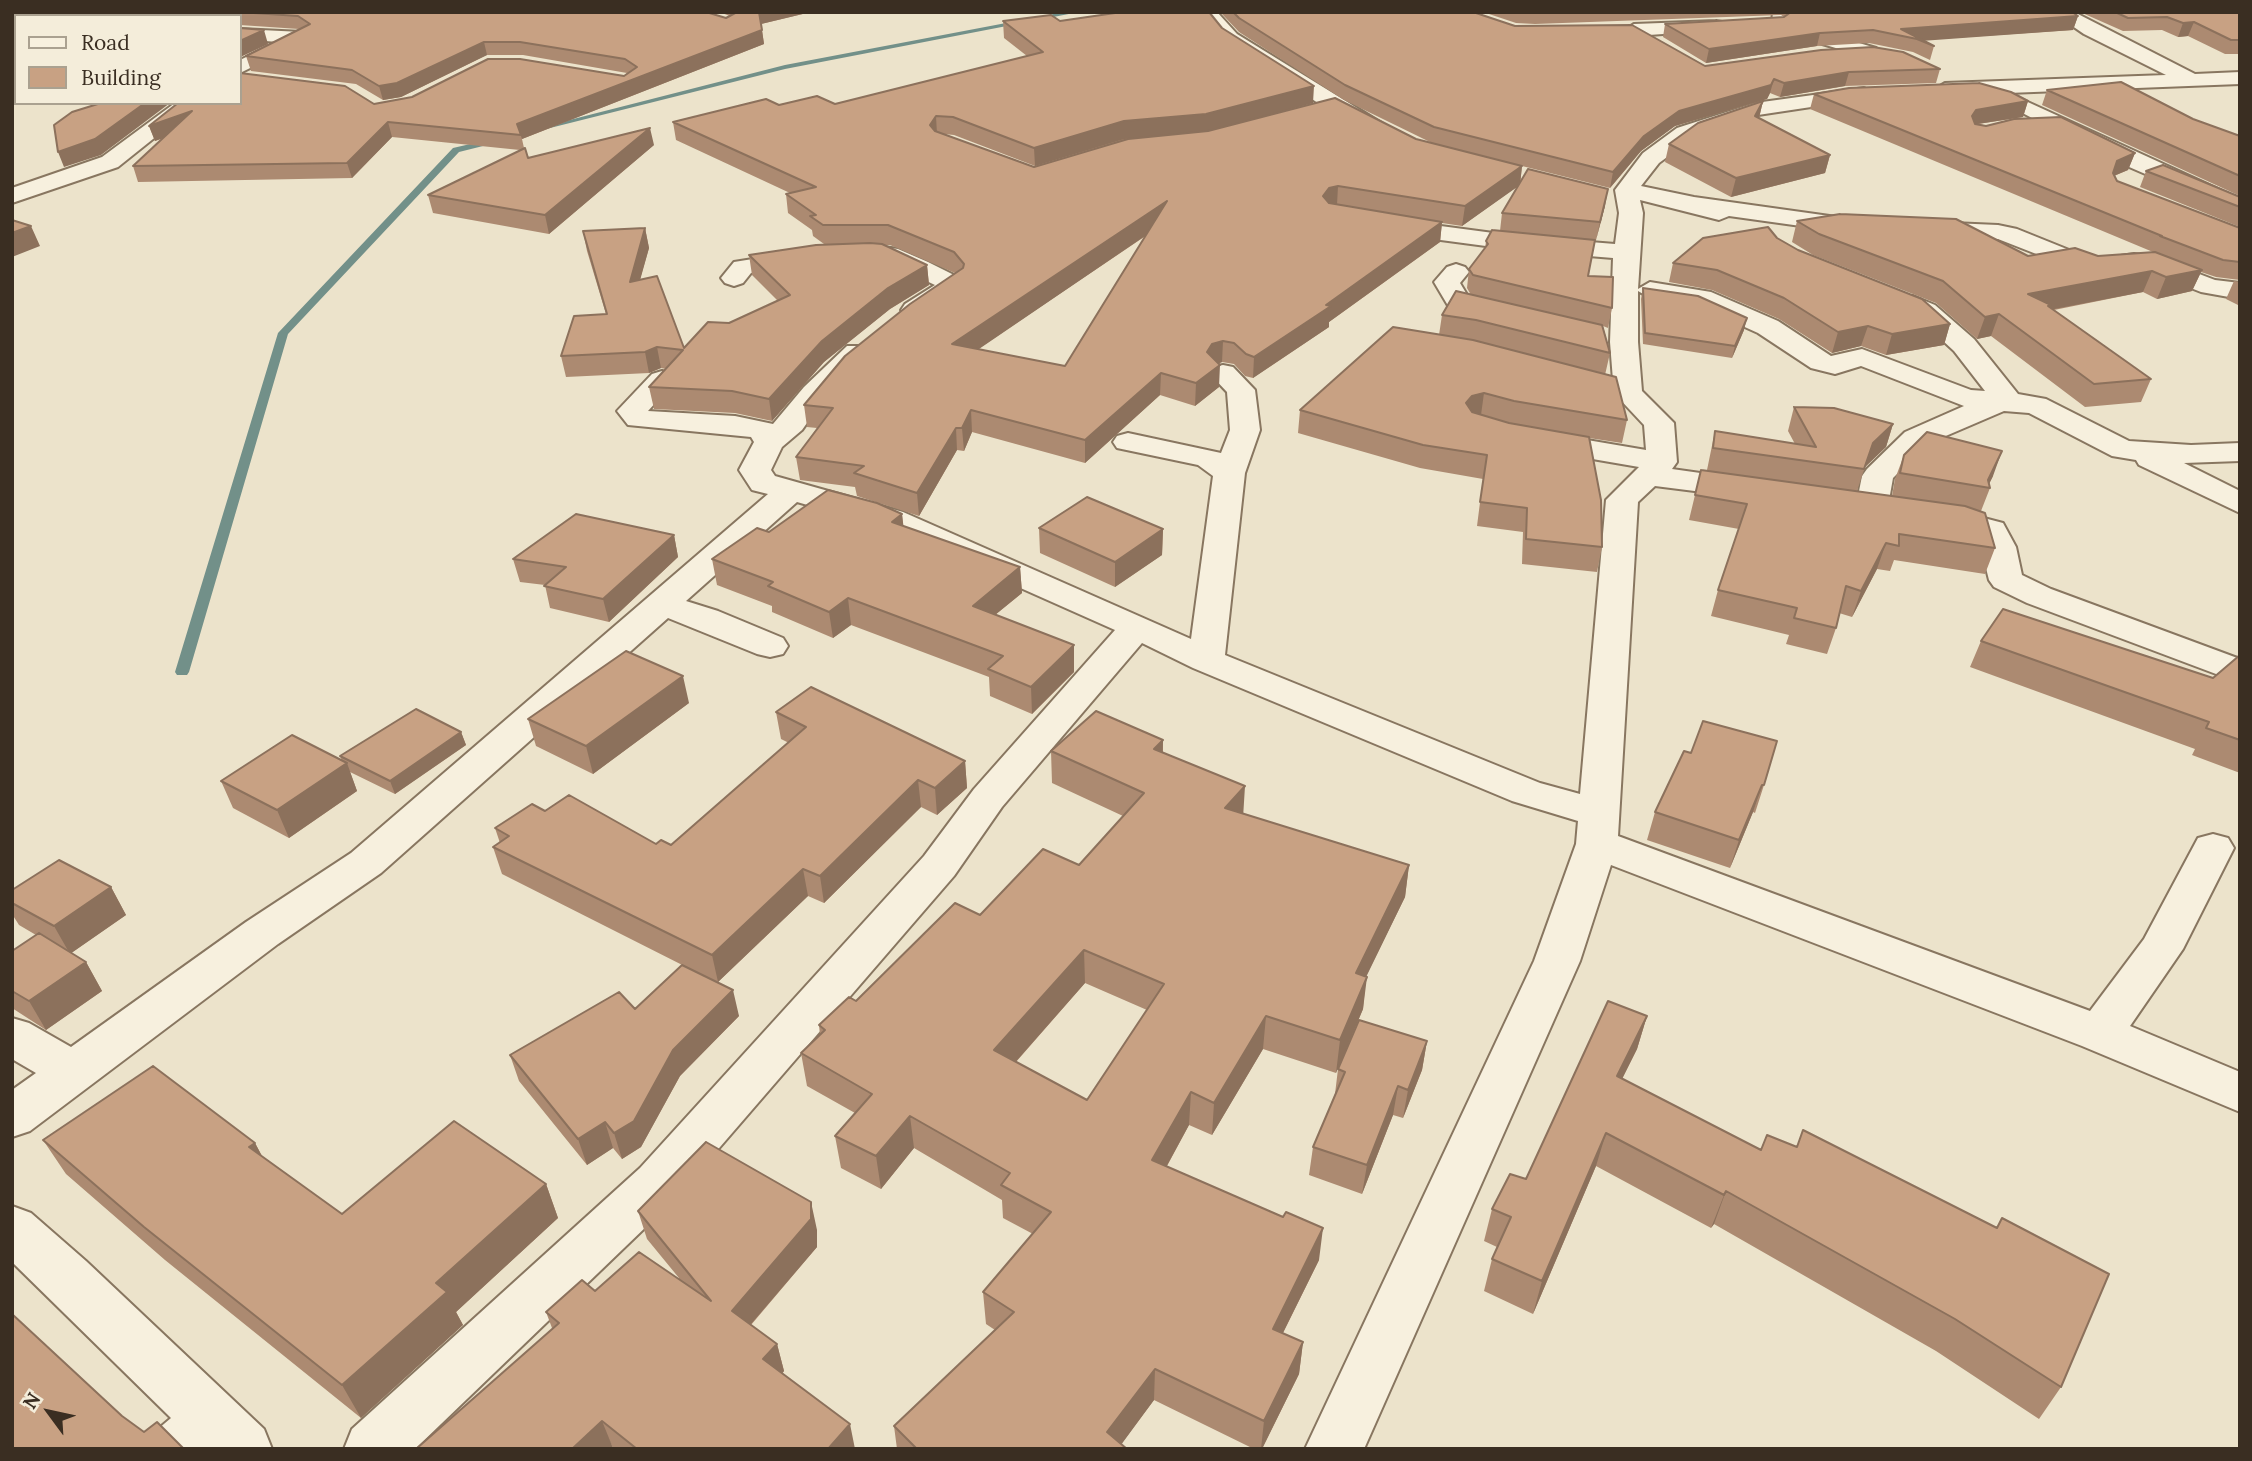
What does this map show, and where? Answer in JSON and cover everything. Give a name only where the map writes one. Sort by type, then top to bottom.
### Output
[{"type":"street","points":[[1207,12],[1230,38],[1336,106],[1386,131]]},
{"type":"street","points":[[2061,12],[2090,30],[2222,80]]},
{"type":"street","points":[[1756,24],[1782,18],[1838,46],[1893,57]]},
{"type":"street","points":[[1609,32],[1730,25]]},
{"type":"street","points":[[1634,30],[1657,47]]},
{"type":"street","points":[[242,34],[302,38],[242,66]]},
{"type":"street","points":[[1816,55],[1869,52]]},
{"type":"street","points":[[1941,72],[1972,88],[2014,101],[2159,172],[2240,208]]},
{"type":"street","points":[[1620,197],[1651,158],[1685,133],[1755,109],[1845,95],[2222,80]]},
{"type":"street","points":[[2108,85],[2145,101]]},
{"type":"street","points":[[12,196],[110,162],[185,105]]},
{"type":"street","points":[[1309,113],[1336,106]]},
{"type":"street","points":[[2021,125],[2059,124]]},
{"type":"street","points":[[2121,183],[2137,176],[2159,172]]},
{"type":"street","points":[[1620,197],[1694,204],[1829,225],[1878,227]]},
{"type":"street","points":[[1334,1449],[1557,961],[1598,829],[1622,500],[1654,469],[1659,423],[1615,389],[1611,339],[1626,286],[1626,252],[1631,213],[1620,197]]},
{"type":"street","points":[[1694,204],[1746,222],[1772,237]]},
{"type":"street","points":[[1360,220],[1516,243],[1626,252]]},
{"type":"street","points":[[1905,228],[1998,232],[2017,236],[2090,267],[2105,268],[2134,262],[2152,264],[2210,288],[2240,291]]},
{"type":"street","points":[[859,253],[889,254],[945,279],[950,286],[885,330],[836,370],[814,393],[792,424],[769,442],[755,470],[763,483],[892,519],[1115,616],[1206,660],[1526,792],[1598,829],[2240,1093]]},
{"type":"street","points":[[734,278],[743,267],[832,255]]},
{"type":"street","points":[[1456,272],[1447,282],[1460,303],[1523,319]]},
{"type":"street","points":[[1626,286],[1702,298],[1768,327],[1821,362],[1835,366],[1862,357],[1966,398],[2036,405],[2123,450],[2240,452]]},
{"type":"street","points":[[1878,290],[1926,311],[1964,345],[2007,400]]},
{"type":"street","points":[[1206,660],[1229,473],[1245,430],[1241,390],[1223,373]]},
{"type":"street","points":[[662,380],[632,411],[638,419],[735,425],[762,430],[769,442]]},
{"type":"street","points":[[2007,400],[1984,407],[1916,438],[1878,476],[1881,507],[1961,520],[1991,530],[1999,547],[2006,580],[2039,596],[2240,672]]},
{"type":"street","points":[[1506,435],[1654,469],[1779,493]]},
{"type":"street","points":[[1128,442],[1208,458],[1229,473]]},
{"type":"street","points":[[2136,451],[2240,503]]},
{"type":"street","points":[[12,1117],[262,933],[366,863],[791,491]]},
{"type":"street","points":[[660,604],[706,618],[770,646]]},
{"type":"street","points":[[373,1449],[658,1182],[939,866],[988,798],[1136,628]]},
{"type":"street","points":[[2099,1034],[2161,949],[2213,848]]},
{"type":"street","points":[[12,1036],[74,1072]]},
{"type":"street","points":[[12,1229],[67,1278],[211,1440]]},
{"type":"building","points":[[12,12],[236,12],[14,14],[12,80]]},
{"type":"building","points":[[239,12],[706,12],[726,18],[737,12],[759,12],[762,30],[517,124],[521,135],[388,122],[347,163],[133,166],[192,111],[149,126],[175,105],[242,105],[242,73],[345,86],[374,104],[412,97],[488,59],[520,59],[624,76],[637,67],[625,59],[520,42],[484,42],[397,83],[379,86],[352,70],[246,56],[310,24],[298,16]]},
{"type":"building","points":[[1122,12],[1209,12],[1222,28],[1314,86],[1206,114],[1124,121],[1034,148],[953,117],[936,116],[930,125],[935,131],[1034,167],[1128,139],[1208,131],[1335,98],[1416,139],[1522,166],[1465,206],[1338,186],[1329,188],[1323,196],[1329,203],[1442,222],[1326,305],[1331,306],[1254,357],[1246,354],[1234,343],[1223,341],[1212,344],[1207,352],[1220,365],[1196,383],[1161,373],[1085,440],[971,410],[962,428],[956,428],[917,493],[854,473],[864,466],[796,457],[833,408],[804,405],[845,356],[910,304],[963,268],[964,264],[954,252],[888,225],[823,225],[810,216],[816,215],[786,194],[816,187],[673,122],[766,99],[779,105],[817,96],[835,104],[1043,52],[1003,21],[1051,15],[1060,21]],"holes":[[[1167,201],[1065,366],[952,344]]]},
{"type":"building","points":[[1233,12],[1473,12],[1515,26],[1632,25],[1705,66],[1821,50],[1873,47],[1903,52],[1940,69],[1849,72],[1784,83],[1774,79],[1771,85],[1679,111],[1644,136],[1613,172],[1434,127],[1345,85]]},
{"type":"building","points":[[1791,12],[2072,12],[2078,16],[1901,29],[1934,46],[1917,39],[1873,30],[1820,33],[1709,49],[1665,24],[1784,17]]},
{"type":"building","points":[[2115,12],[2240,12],[2240,40],[2231,40],[2194,22],[2183,23],[2167,17],[2128,18]]},
{"type":"building","points":[[242,28],[264,30],[242,40]]},
{"type":"building","points":[[2121,82],[2193,119],[2240,136],[2240,176],[2047,90]]},
{"type":"building","points":[[1979,83],[2011,92],[2028,101],[1976,110],[1972,116],[1975,124],[1986,126],[2014,119],[2061,117],[2135,153],[2117,161],[2113,173],[2117,181],[2240,228],[2240,262],[2223,260],[2160,236],[1814,94],[1849,88]]},
{"type":"building","points":[[1763,101],[1755,116],[1830,155],[1736,178],[1669,144],[1698,123]]},
{"type":"building","points":[[95,105],[142,105],[95,139],[58,152],[54,125],[72,112]]},
{"type":"building","points":[[650,128],[545,215],[428,195],[525,148],[528,158]]},
{"type":"building","points":[[2163,165],[2240,197],[2240,207],[2146,171]]},
{"type":"building","points":[[1528,169],[1608,189],[1600,222],[1502,213]]},
{"type":"building","points":[[1840,214],[1956,219],[2028,256],[2075,248],[2098,256],[2155,252],[2202,270],[2166,277],[2152,271],[2028,294],[2051,305],[2048,306],[2151,379],[2094,384],[1999,314],[1985,317],[1943,281],[1819,234],[1797,221]]},
{"type":"building","points":[[12,220],[31,226],[12,233]]},
{"type":"building","points":[[1768,227],[1777,238],[1798,250],[1922,299],[1950,324],[1892,334],[1868,326],[1838,332],[1784,298],[1717,270],[1673,263],[1703,238]]},
{"type":"building","points":[[645,228],[630,282],[657,276],[684,348],[708,322],[729,323],[790,295],[749,255],[816,245],[870,243],[882,244],[927,265],[888,288],[822,341],[769,399],[732,391],[649,387],[683,350],[657,347],[645,352],[561,356],[574,316],[607,314],[583,231]]},
{"type":"building","points":[[1492,230],[1595,240],[1588,276],[1613,277],[1612,308],[1473,275],[1469,269],[1488,244],[1486,241]]},
{"type":"building","points":[[1643,288],[1698,296],[1747,318],[1735,346],[1645,333]]},
{"type":"building","points":[[1456,291],[1602,325],[1610,353],[1476,320],[1442,315]]},
{"type":"building","points":[[1393,327],[1473,340],[1616,377],[1627,420],[1514,401],[1484,393],[1472,396],[1466,403],[1472,412],[1509,423],[1589,437],[1601,500],[1602,547],[1526,539],[1527,508],[1480,502],[1487,455],[1423,445],[1300,410]]},
{"type":"building","points":[[1794,407],[1834,408],[1893,424],[1873,443],[1864,469],[1713,448],[1715,431],[1816,447]]},
{"type":"building","points":[[1927,432],[2002,451],[1988,480],[1990,488],[1900,473],[1904,455]]},
{"type":"building","points":[[1701,470],[1965,506],[1985,513],[1995,548],[1899,534],[1899,546],[1886,543],[1861,591],[1846,586],[1836,628],[1794,618],[1797,608],[1718,590],[1747,504],[1695,495]]},
{"type":"building","points":[[828,490],[877,503],[902,514],[892,522],[1020,567],[973,606],[1074,645],[1031,687],[988,669],[1003,656],[848,598],[829,612],[768,586],[773,582],[712,559],[757,528],[769,532]]},
{"type":"building","points":[[1087,497],[1163,529],[1115,562],[1039,528]]},
{"type":"building","points":[[576,514],[674,535],[603,599],[544,586],[566,567],[513,559]]},
{"type":"building","points":[[2003,609],[2213,678],[2240,655],[2240,740],[2206,728],[2209,722],[1981,641]]},
{"type":"building","points":[[626,651],[683,676],[586,746],[528,719]]},
{"type":"building","points":[[811,687],[965,761],[935,788],[918,780],[820,876],[803,869],[712,955],[493,847],[509,836],[495,828],[532,804],[545,811],[569,795],[656,844],[661,840],[671,845],[806,727],[776,712]]},
{"type":"building","points":[[416,709],[461,732],[390,781],[340,756]]},
{"type":"building","points":[[1096,711],[1163,740],[1154,749],[1245,786],[1225,808],[1409,865],[1356,973],[1367,977],[1340,1040],[1266,1016],[1214,1103],[1191,1092],[1152,1160],[1283,1217],[1286,1212],[1323,1228],[1273,1329],[1303,1342],[1264,1421],[1155,1369],[1107,1432],[1127,1449],[917,1449],[894,1426],[1014,1312],[983,1292],[1051,1212],[1001,1185],[1010,1173],[910,1116],[876,1156],[835,1136],[872,1094],[801,1053],[825,1030],[819,1025],[849,997],[856,1001],[955,903],[980,915],[1043,849],[1079,865],[1144,793],[1051,751]],"holes":[[[1084,950],[1164,984],[1087,1100],[994,1050]]]},
{"type":"building","points":[[1703,721],[1777,741],[1764,785],[1739,840],[1655,812],[1684,751],[1691,753]]},
{"type":"building","points":[[292,735],[347,763],[277,810],[221,781]]},
{"type":"building","points":[[59,860],[111,887],[54,926],[12,903],[12,890]]},
{"type":"building","points":[[39,933],[86,962],[29,1001],[12,991],[12,951]]},
{"type":"building","points":[[682,965],[733,990],[673,1050],[634,1121],[614,1133],[605,1122],[578,1139],[510,1055],[619,992],[635,1009]]},
{"type":"building","points":[[1608,1001],[1647,1016],[1617,1076],[1761,1150],[1767,1135],[1797,1147],[1803,1130],[1997,1228],[2002,1218],[2109,1274],[2061,1387],[1955,1319],[1726,1191],[1724,1195],[1606,1133],[1542,1281],[1492,1259],[1511,1217],[1492,1209],[1510,1174],[1526,1179]]},
{"type":"building","points":[[1359,1020],[1427,1041],[1408,1090],[1398,1086],[1367,1165],[1313,1147],[1345,1072],[1338,1069]]},
{"type":"building","points":[[153,1066],[255,1143],[249,1147],[342,1214],[454,1121],[546,1184],[436,1283],[447,1292],[342,1385],[144,1227],[43,1140]]},
{"type":"building","points":[[706,1142],[811,1202],[811,1219],[732,1311],[777,1344],[763,1359],[850,1424],[828,1449],[637,1449],[602,1421],[572,1449],[416,1449],[559,1323],[546,1312],[582,1280],[595,1291],[639,1252],[711,1301],[638,1211]]},
{"type":"building","points":[[12,1314],[122,1416],[144,1432],[157,1422],[184,1449],[12,1449]]},
{"type":"waterway","points":[[546,127],[785,67],[1076,12]]},
{"type":"waterway","points":[[182,672],[283,333],[456,150],[492,141]]}]
